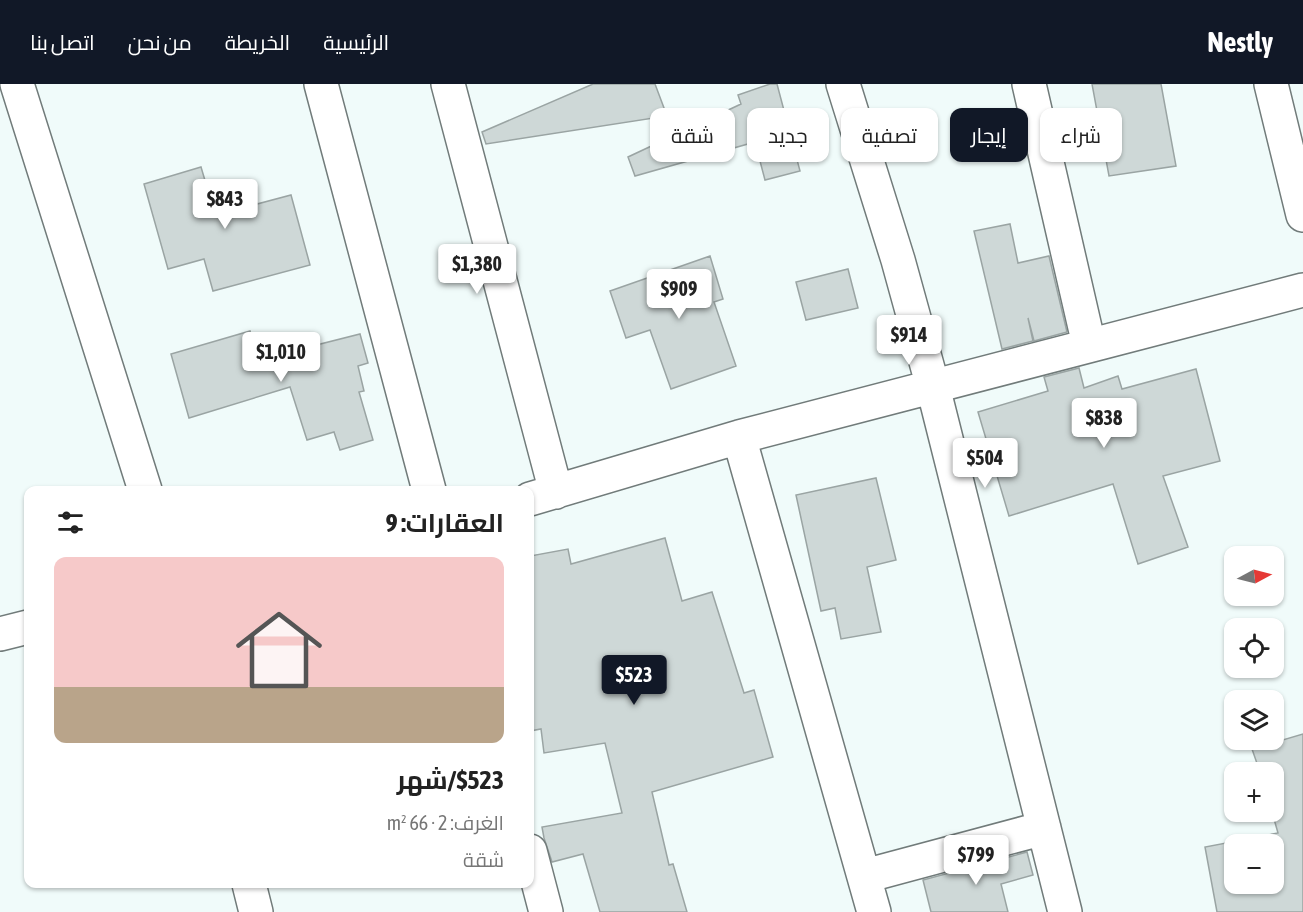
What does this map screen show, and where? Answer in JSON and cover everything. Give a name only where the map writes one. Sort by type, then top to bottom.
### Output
[{"type":"street","points":[[17,84],[144,486]]},
{"type":"street","points":[[321,84],[428,486]]},
{"type":"street","points":[[448,84],[543,496],[739,437],[1303,290]]},
{"type":"street","points":[[843,84],[898,260],[933,387],[1065,912]]},
{"type":"street","points":[[1029,84],[1089,345]]},
{"type":"street","points":[[1270,84],[1303,215]]},
{"type":"street","points":[[739,437],[874,912]]},
{"type":"street","points":[[0,634],[24,628]]},
{"type":"street","points":[[865,876],[1044,828]]},
{"type":"street","points":[[534,866],[546,912]]},
{"type":"street","points":[[250,888],[256,912]]},
{"type":"building","points":[[593,84],[655,84],[664,108],[650,108],[650,119],[486,144],[482,132]]},
{"type":"building","points":[[770,84],[777,84],[783,108],[747,108],[747,144],[735,148],[735,108],[732,108],[741,104],[738,95]]},
{"type":"building","points":[[1092,84],[1161,84],[1176,166],[1109,176],[1106,162],[1122,162],[1122,108],[1096,108]]},
{"type":"building","points":[[650,147],[650,162],[684,162],[635,176],[628,157]]},
{"type":"building","points":[[760,162],[798,162],[800,171],[765,180]]},
{"type":"building","points":[[201,167],[209,194],[250,181],[257,204],[291,195],[310,265],[213,291],[204,259],[168,269],[144,184]]},
{"type":"building","points":[[1010,224],[1018,263],[1049,256],[1067,332],[1034,341],[1028,318],[1033,341],[1002,349],[974,231]]},
{"type":"building","points":[[710,256],[723,299],[714,302],[736,366],[671,389],[650,330],[626,338],[610,291]]},
{"type":"building","points":[[848,269],[858,308],[806,320],[796,282]]},
{"type":"building","points":[[250,331],[257,360],[360,334],[368,363],[358,366],[364,391],[359,392],[373,440],[340,450],[334,432],[307,440],[290,387],[189,418],[171,354]]},
{"type":"building","points":[[1079,368],[1084,388],[1118,376],[1122,389],[1196,369],[1220,461],[1163,476],[1188,547],[1138,564],[1113,484],[1009,516],[978,412],[1048,391],[1044,377]]},
{"type":"building","points":[[876,478],[896,560],[867,567],[881,632],[841,639],[835,608],[821,611],[796,495]]},
{"type":"building","points":[[665,538],[682,601],[712,592],[744,693],[754,690],[773,757],[652,792],[669,865],[673,864],[687,912],[600,912],[583,854],[552,862],[544,838],[542,827],[622,813],[605,743],[544,753],[541,729],[534,730],[534,555],[568,549],[571,564]]},
{"type":"building","points":[[1303,734],[1303,912],[1217,912],[1205,847],[1224,843],[1224,894],[1284,894],[1284,834],[1273,834],[1278,833],[1275,822],[1284,822],[1284,762],[1257,762],[1252,750],[1284,750],[1284,740]]},
{"type":"building","points":[[1027,852],[1033,875],[1001,884],[1008,912],[931,912],[923,880]]}]
